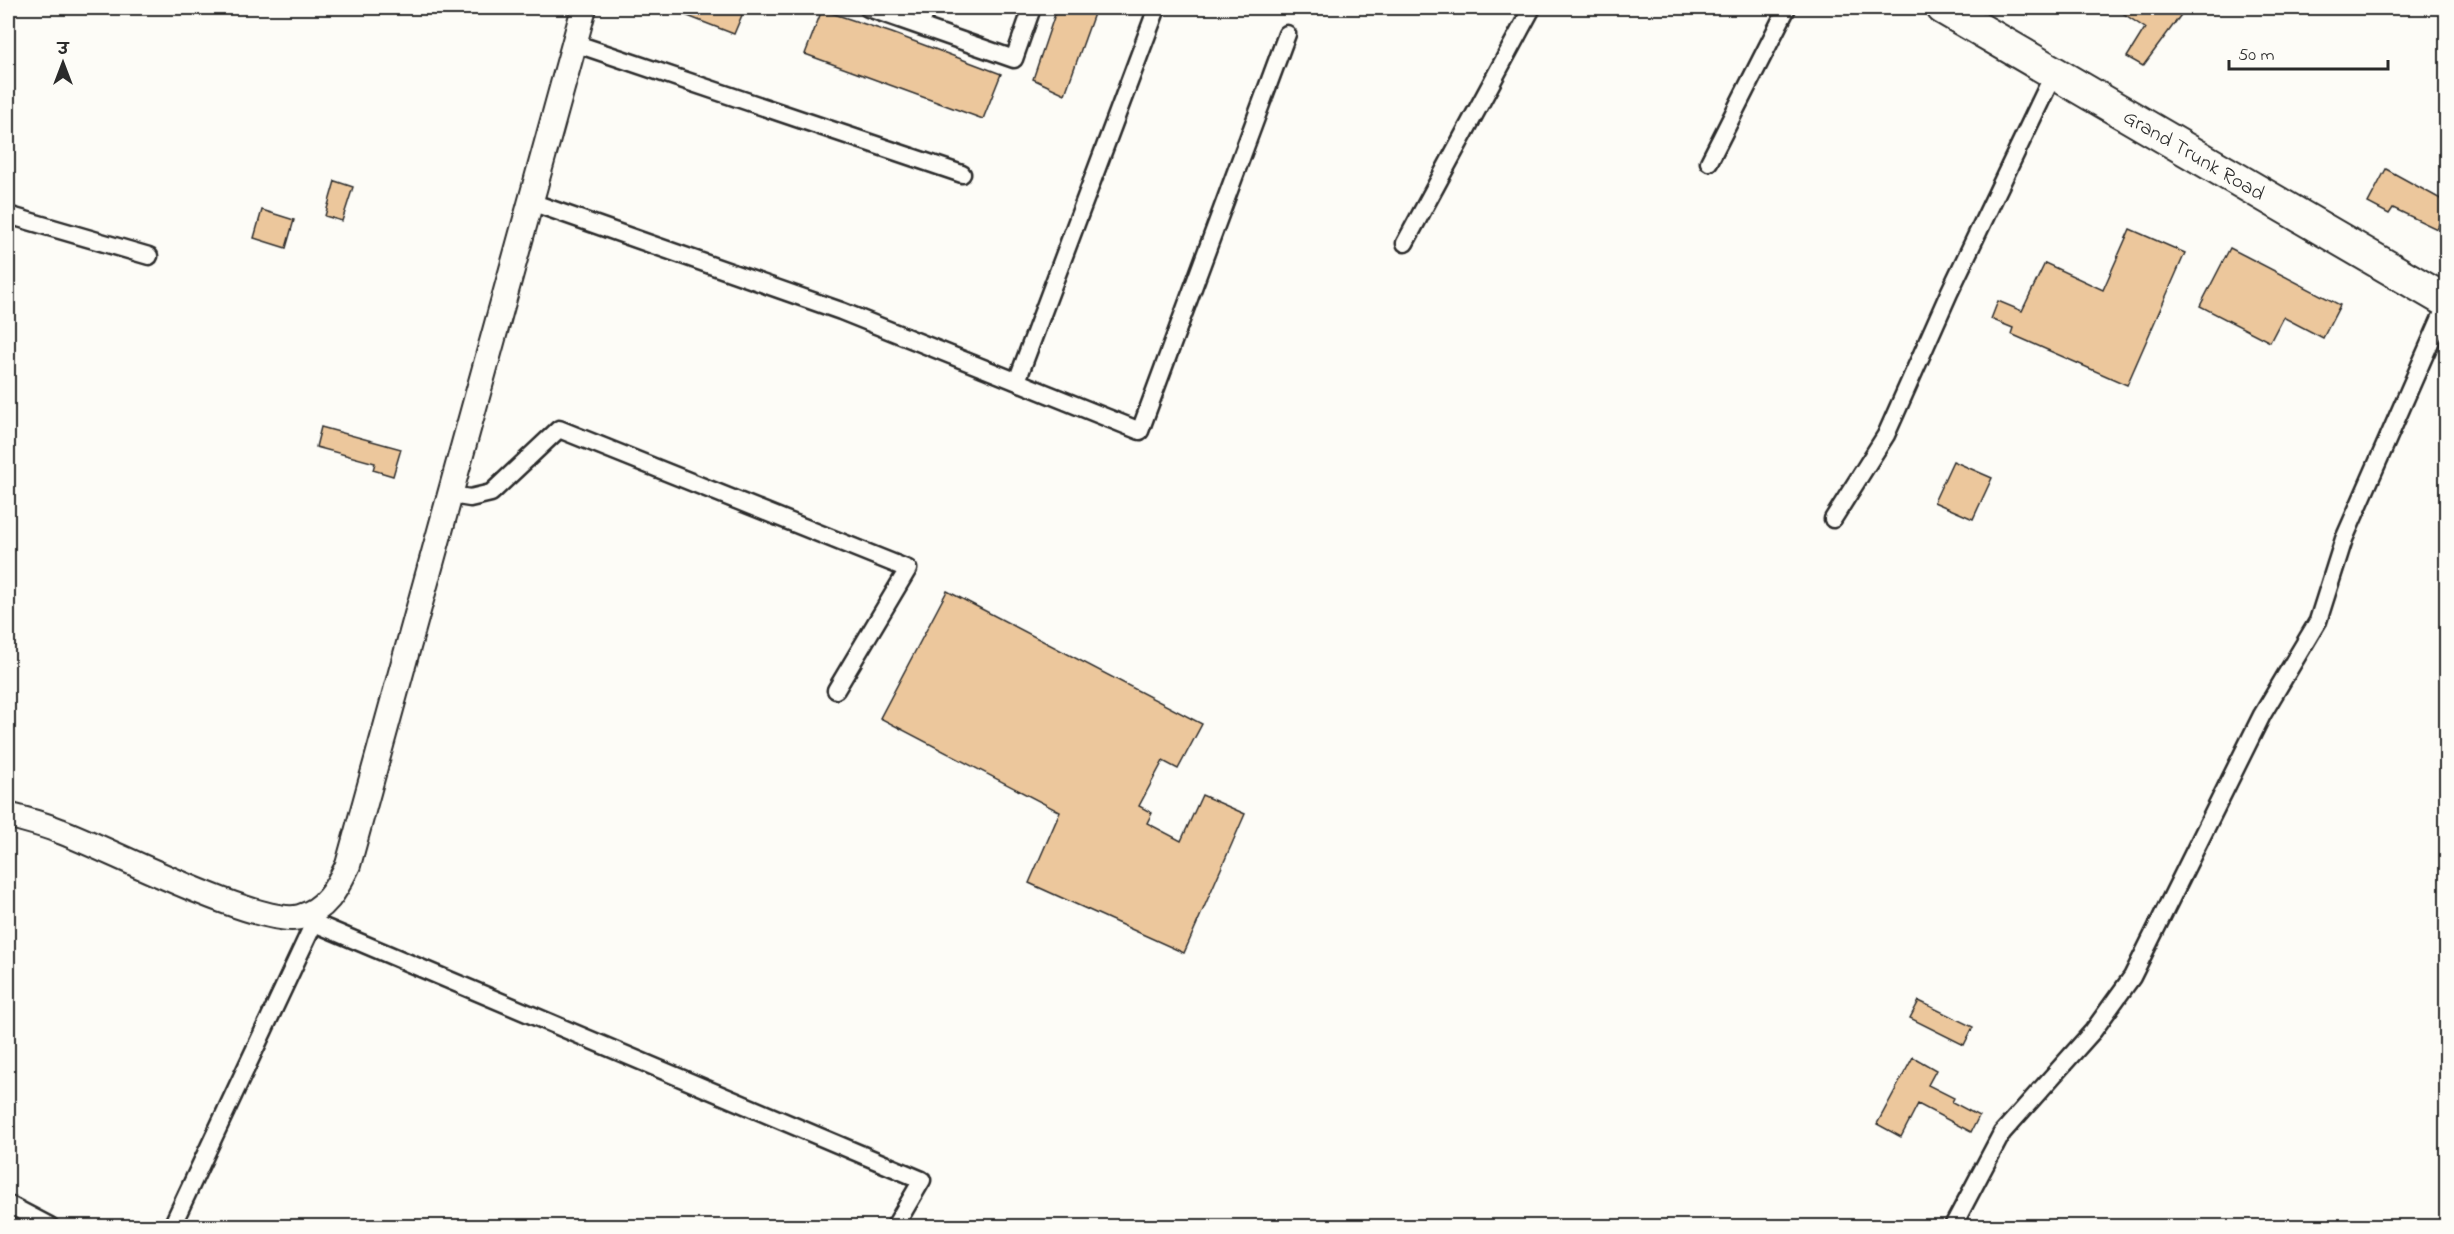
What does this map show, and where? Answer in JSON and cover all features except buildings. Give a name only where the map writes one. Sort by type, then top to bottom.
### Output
[{"type":"highway","name":"Grand Trunk Road","points":[[1951,9],[2054,73],[2446,301]]},
{"type":"street","points":[[172,1227],[307,920],[331,899],[348,865],[584,8]]},
{"type":"street","points":[[868,8],[1014,59],[1032,8]]},
{"type":"street","points":[[920,26],[927,8]]},
{"type":"street","points":[[1017,381],[1157,8]]},
{"type":"street","points":[[1405,243],[1532,8]]},
{"type":"street","points":[[1709,162],[1786,8]]},
{"type":"street","points":[[531,202],[841,311],[1140,431],[1287,34]]},
{"type":"street","points":[[574,43],[962,174]]},
{"type":"street","points":[[1833,519],[1886,435],[1949,293],[2054,73]]},
{"type":"street","points":[[8,215],[149,256]]},
{"type":"street","points":[[1953,1227],[2002,1133],[2093,1031],[2132,977],[2262,715],[2318,621],[2344,539],[2446,306]]},
{"type":"street","points":[[451,495],[470,498],[491,493],[559,429],[908,568],[836,690]]},
{"type":"street","points":[[8,815],[58,830],[269,917],[307,920],[922,1179],[895,1227]]},
{"type":"street","points":[[8,1204],[51,1227]]}]
